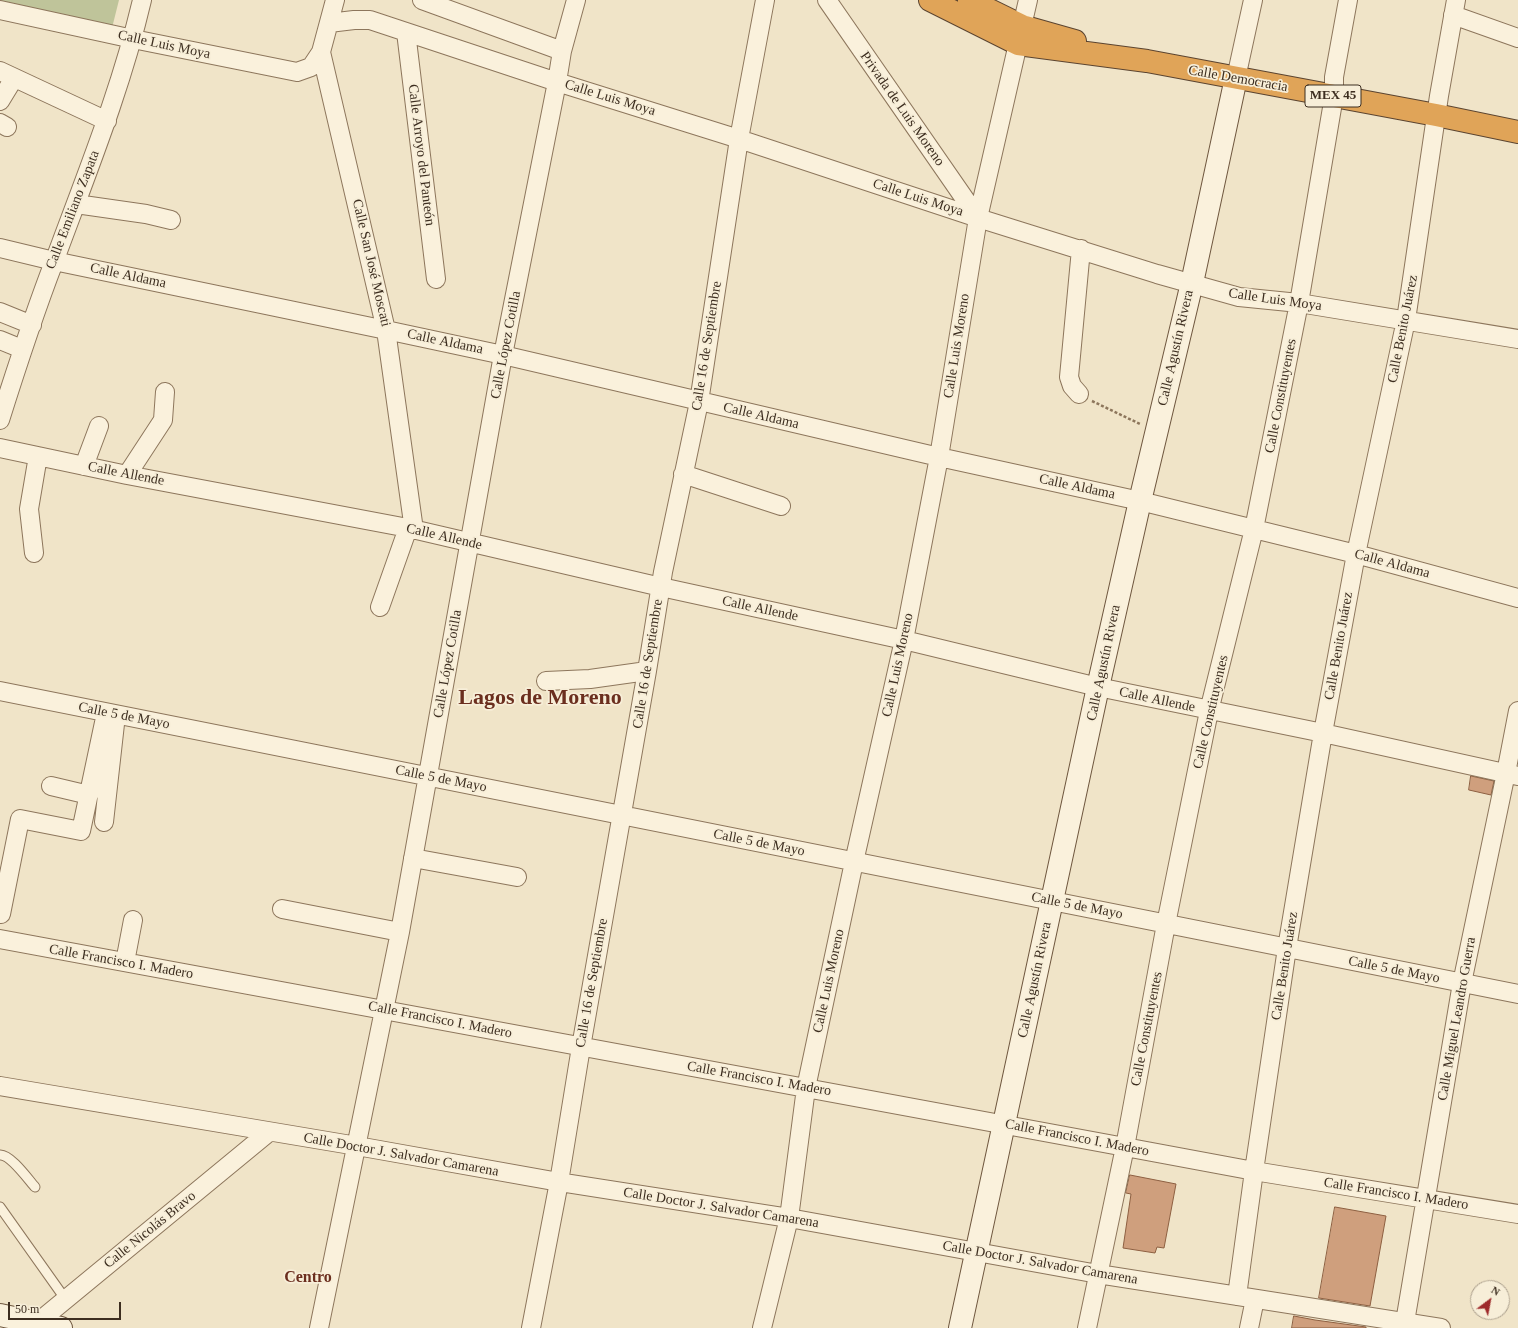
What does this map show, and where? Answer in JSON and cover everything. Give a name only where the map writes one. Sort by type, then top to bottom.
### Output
[{"type":"highway","name":"Calle Democracia","points":[[930,0],[1020,35],[1147,61],[1436,115],[1518,132]]},
{"type":"highway","name":"Calle Democracia","points":[[969,0],[1020,35]]},
{"type":"main road","name":"Calle Agustín Rivera","points":[[960,1328],[978,1252],[1098,687],[1156,432],[1192,284],[1236,78]]},
{"type":"main road","points":[[0,1315],[34,1325],[62,1328]]},
{"type":"street","name":"Calle Emiliano Zapata","points":[[0,420],[22,349],[107,121],[133,39],[142,0]]},
{"type":"street","name":"Calle San José Moscati","points":[[335,0],[321,52],[386,330],[411,529]]},
{"type":"street","name":"Calle López Cotilla","points":[[320,1328],[400,932],[503,355],[562,51],[576,0]]},
{"type":"street","name":"Calle 16 de Septiembre","points":[[531,1328],[558,1182],[661,587],[699,402],[739,139],[764,0]]},
{"type":"street","name":"Privada de Luis Moreno","points":[[827,0],[978,218]]},
{"type":"street","name":"Calle Luis Moreno","points":[[762,1328],[789,1218],[806,1088],[854,862],[904,640],[939,457],[978,218],[1028,0]]},
{"type":"street","name":"Calle Agustín Rivera","points":[[1236,78],[1253,0]]},
{"type":"street","name":"Calle Constituyentes","points":[[1087,1328],[1125,1147],[1166,924],[1209,711],[1254,529],[1299,303],[1334,96],[1334,77],[1348,0]]},
{"type":"street","points":[[427,1],[562,51]]},
{"type":"street","points":[[1454,7],[1518,38]]},
{"type":"street","name":"Calle Benito Juárez","points":[[1237,1296],[1287,948],[1323,733],[1356,554],[1406,320],[1436,115],[1454,7]]},
{"type":"street","name":"Calle Luis Moya","points":[[0,10],[133,39],[297,72],[311,67],[321,52]]},
{"type":"street","name":"Calle Luis Moya","points":[[329,23],[370,20],[978,218],[1239,297],[1299,303],[1518,339]]},
{"type":"street","name":"Calle Arroyo del Panteón","points":[[406,32],[436,279]]},
{"type":"street","points":[[0,101],[7,74],[107,121]]},
{"type":"street","points":[[76,204],[146,214],[171,220]]},
{"type":"street","name":"Calle Aldama","points":[[0,248],[54,261],[503,355],[699,402],[1140,501],[1356,554],[1518,598]]},
{"type":"street","points":[[1079,394],[1072,386],[1069,377],[1081,249]]},
{"type":"street","points":[[0,312],[32,325]]},
{"type":"street","points":[[0,340],[22,349]]},
{"type":"street","points":[[127,475],[163,420],[165,392]]},
{"type":"street","points":[[84,466],[99,426]]},
{"type":"street","name":"Calle Allende","points":[[0,448],[127,475],[411,529],[661,587],[904,640],[1098,687],[1209,711],[1323,733],[1512,774]]},
{"type":"street","points":[[34,553],[29,509],[38,456]]},
{"type":"street","points":[[683,474],[781,506]]},
{"type":"street","points":[[380,607],[411,529]]},
{"type":"street","points":[[546,681],[590,679],[647,671]]},
{"type":"street","name":"Calle 5 de Mayo","points":[[0,691],[1518,994]]},
{"type":"street","name":"Calle Miguel Leandro Guerra","points":[[1405,1325],[1462,983],[1512,774],[1518,711]]},
{"type":"street","points":[[1,914],[20,819],[81,831],[111,713]]},
{"type":"street","points":[[104,822],[111,713]]},
{"type":"street","points":[[51,786],[89,795]]},
{"type":"street","points":[[413,858],[517,877]]},
{"type":"street","points":[[282,908],[400,932]]},
{"type":"street","points":[[124,962],[133,920]]},
{"type":"street","name":"Calle Francisco I. Madero","points":[[0,939],[385,1009],[1254,1171],[1518,1214]]},
{"type":"street","name":"Calle Doctor J. Salvador Camarena","points":[[0,1086],[357,1146],[558,1182],[789,1218],[1098,1274],[1405,1325],[1441,1328]]},
{"type":"street","name":"Calle Nicolás Bravo","points":[[34,1325],[269,1132]]},
{"type":"street","points":[[1249,1328],[1255,1299]]},
{"type":"lane","points":[[0,1155],[4,1155],[10,1160],[35,1187]]},
{"type":"lane","points":[[0,1207],[66,1300]]},
{"type":"path","points":[[1079,394],[1156,432]]},
{"type":"green space","points":[[0,0],[119,0],[112,28],[0,2]]},
{"type":"building","points":[[1471,776],[1494,781],[1491,795],[1469,790]]},
{"type":"building","points":[[1130,1175],[1176,1184],[1164,1248],[1157,1247],[1155,1253],[1123,1248],[1131,1194],[1126,1193]]},
{"type":"building","points":[[1335,1207],[1386,1216],[1370,1306],[1319,1298]]},
{"type":"building","points":[[1294,1316],[1366,1327],[1366,1328],[1292,1328]]},
{"type":"district","name":"Lagos de Moreno","points":[[540,698]]},
{"type":"district","name":"Centro","points":[[308,1278]]}]
